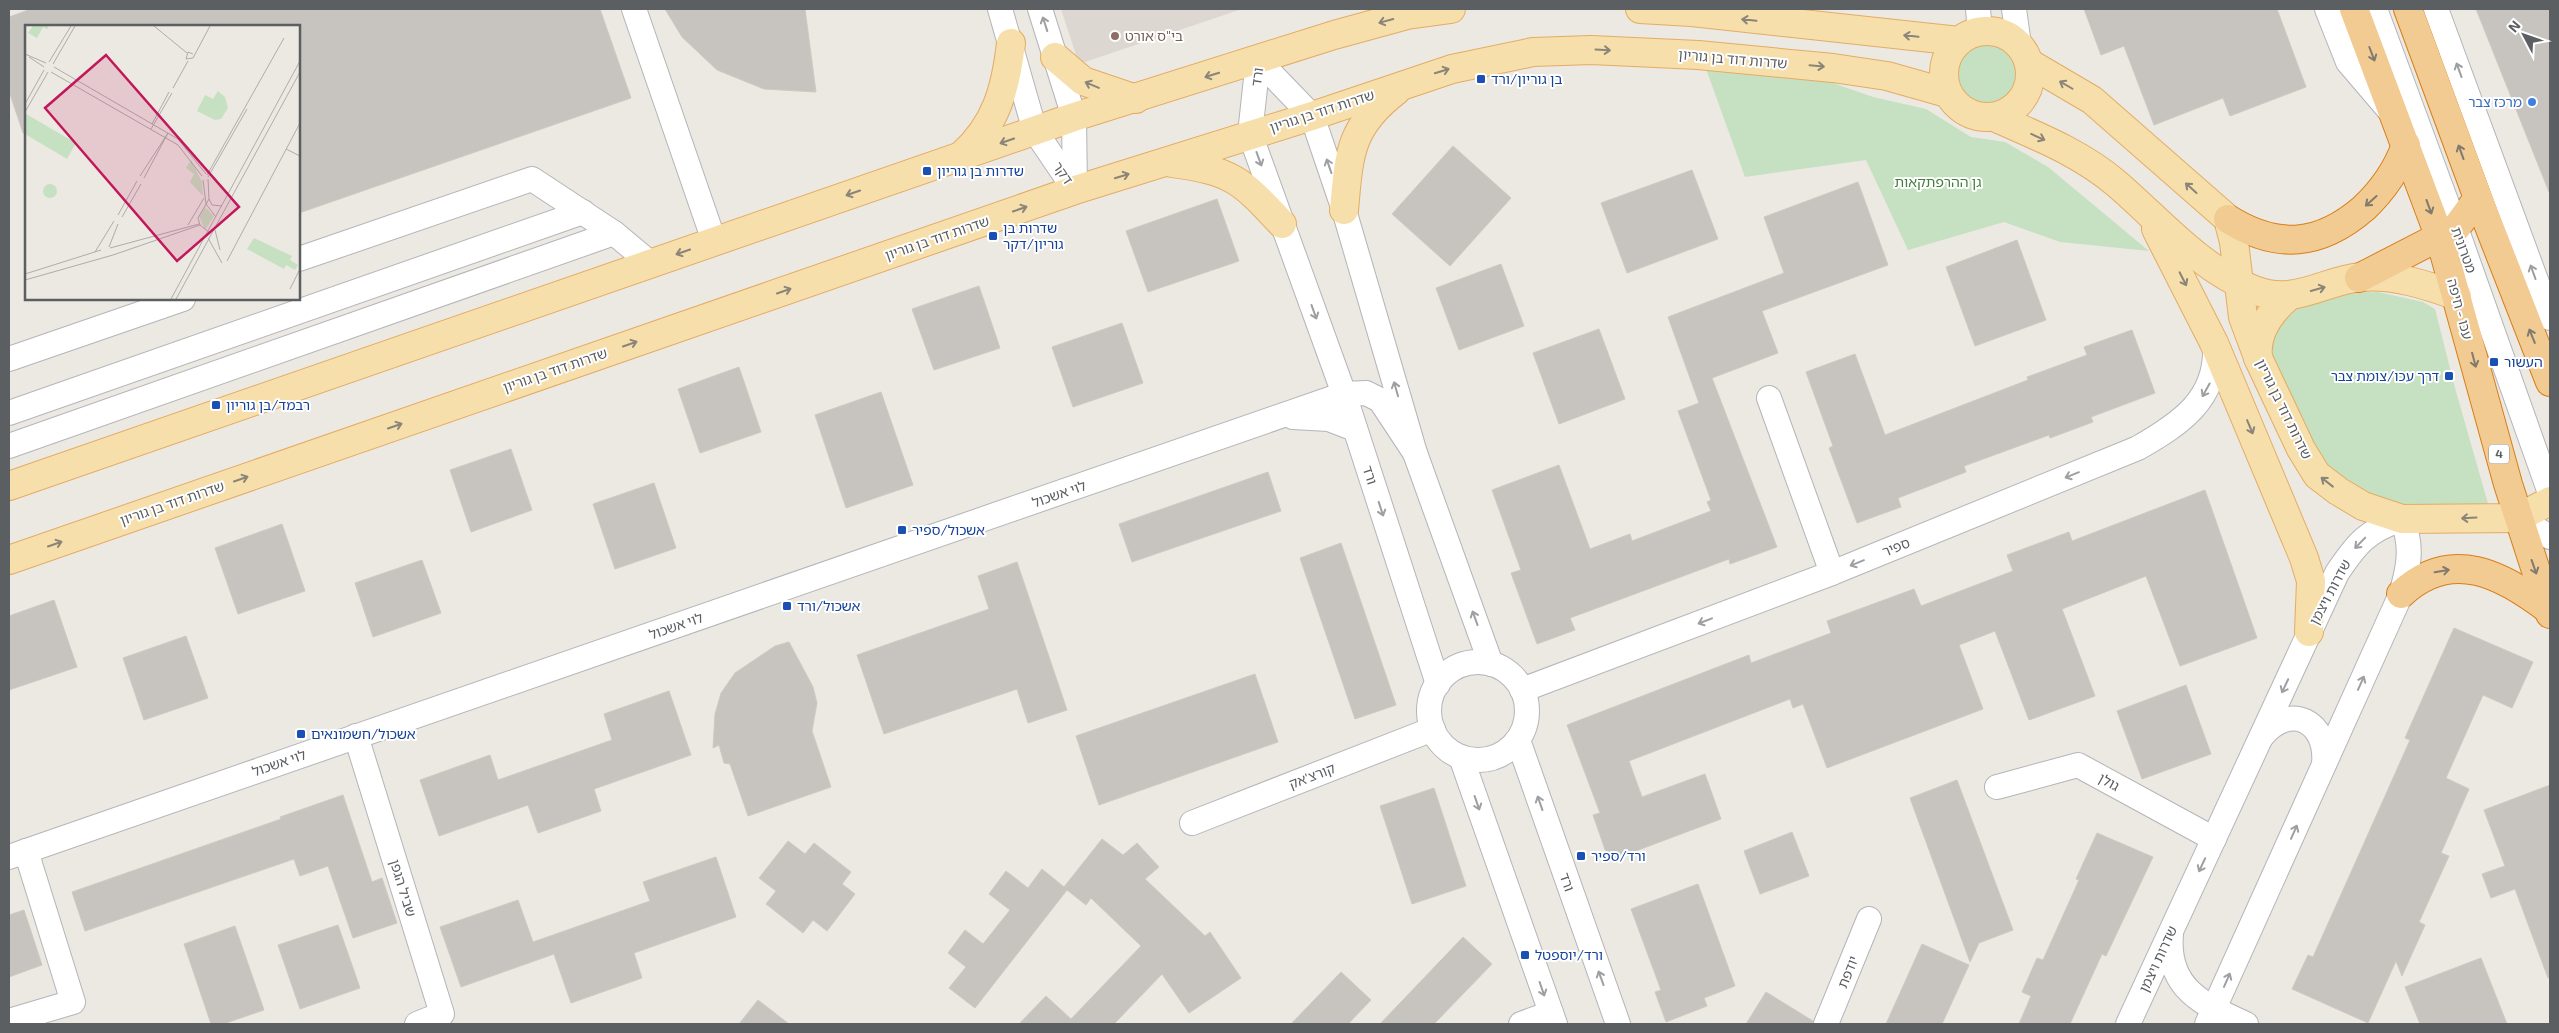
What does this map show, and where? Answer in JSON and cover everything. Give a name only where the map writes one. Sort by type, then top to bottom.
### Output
[{"type":"highway","name":"עכו - חיפה","points":[[2354,9],[2406,145],[2448,233],[2457,296],[2518,518],[2549,612]]},
{"type":"highway","points":[[2408,9],[2478,198],[2550,382]]},
{"type":"highway","points":[[2228,219],[2244,229],[2273,238],[2292,240],[2316,238],[2335,230],[2378,194],[2397,166],[2406,145]]},
{"type":"highway","points":[[2359,278],[2448,233],[2478,198]]},
{"type":"highway","points":[[2401,594],[2415,581],[2433,572],[2462,569],[2495,575],[2510,582],[2549,612]]},
{"type":"main road","points":[[9,486],[1074,117],[1334,35],[1408,15],[1452,9]]},
{"type":"main road","points":[[1640,9],[1973,27],[2001,33],[2024,54],[2092,100],[2228,219]]},
{"type":"main road","points":[[1973,27],[1950,52],[1944,65],[1947,93],[1955,104],[1966,113],[1980,118],[1994,117],[2008,113],[2019,104],[2027,92],[2030,78],[2024,54]]},
{"type":"main road","points":[[960,157],[977,142],[992,120],[1008,73],[1011,44]]},
{"type":"main road","name":"שדרות דוד בן גוריון","points":[[9,560],[1075,190],[1312,116],[1452,68],[1533,52],[1592,50],[1698,55],[1833,68],[1887,76],[1947,93]]},
{"type":"main road","points":[[1055,57],[1083,81],[1136,98]]},
{"type":"main road","points":[[1344,210],[1350,156],[1356,138],[1375,107],[1407,82]]},
{"type":"main road","points":[[1994,117],[2069,150],[2116,183],[2204,261],[2237,282],[2271,295],[2289,296],[2359,278],[2376,277],[2403,280],[2457,296]]},
{"type":"main road","points":[[1166,162],[1214,170],[1229,176],[1244,185],[1282,224]]},
{"type":"main road","points":[[2141,207],[2164,240],[2214,343],[2304,558],[2311,581],[2309,632]]},
{"type":"main road","name":"שדרות דוד בן גוריון","points":[[2228,219],[2234,242],[2237,282],[2243,317],[2259,360],[2301,449],[2317,474],[2338,491],[2363,506],[2402,519],[2518,518],[2550,501]]},
{"type":"main road","points":[[2259,360],[2257,350],[2264,326],[2275,309],[2289,296]]},
{"type":"street","points":[[634,9],[714,241]]},
{"type":"street","name":"דקר","points":[[1000,9],[1035,131],[1075,190]]},
{"type":"street","name":"דקר","points":[[1040,9],[1074,117],[1075,190]]},
{"type":"street","points":[[2014,9],[2024,54]]},
{"type":"street","points":[[2327,9],[2348,62],[2396,118]]},
{"type":"street","name":"מטרונית","points":[[2375,9],[2448,233],[2550,493]]},
{"type":"street","points":[[2422,47],[2429,9]]},
{"type":"street","points":[[2436,9],[2550,318]]},
{"type":"street","name":"ורד","points":[[1258,60],[1312,116],[1344,210],[1415,452],[1491,664]]},
{"type":"street","name":"ורד","points":[[1258,60],[1250,134],[1344,394],[1438,684]]},
{"type":"street","points":[[300,259],[532,179],[614,233],[650,263]]},
{"type":"street","points":[[9,413],[583,212]]},
{"type":"street","points":[[9,446],[614,233]]},
{"type":"street","points":[[9,359],[180,300]]},
{"type":"street","name":"ספיר","points":[[1522,690],[1832,573],[2138,448],[2165,432],[2188,414],[2204,394],[2212,378],[2216,362],[2214,343]]},
{"type":"street","points":[[1344,394],[1366,393],[1380,400],[1415,452]]},
{"type":"street","name":"לוי אשכול","points":[[17,854],[1284,417],[1344,394]]},
{"type":"street","points":[[1769,398],[1832,573]]},
{"type":"street","points":[[1284,417],[1329,419],[1355,430]]},
{"type":"street","points":[[2518,518],[2550,537]]},
{"type":"street","points":[[2210,1017],[2401,594],[2409,567],[2410,550],[2402,519]]},
{"type":"street","name":"שדרות ויצמן","points":[[2128,1024],[2337,573],[2363,539],[2380,527],[2402,519]]},
{"type":"street","points":[[1476,662],[1491,664],[1504,669],[1514,678],[1522,690],[1526,702],[1527,715],[1524,728],[1518,740],[1506,751],[1492,758],[1477,760],[1461,757],[1439,741],[1433,729],[1430,706],[1438,684],[1448,672],[1476,662]]},
{"type":"street","points":[[2261,737],[2276,722],[2286,719],[2306,722],[2315,729],[2324,743],[2324,764]]},
{"type":"street","name":"קורצ'אק","points":[[1192,823],[1433,729]]},
{"type":"street","name":"שביל הגפן","points":[[356,736],[442,1014],[417,1024]]},
{"type":"street","name":"ורד","points":[[1518,740],[1618,1024]]},
{"type":"street","points":[[1461,757],[1553,1019],[1521,1024]]},
{"type":"street","name":"גולן","points":[[1997,788],[2078,765],[2214,839]]},
{"type":"street","points":[[9,1021],[73,1002],[17,854]]},
{"type":"street","name":"יודפת","points":[[1826,1024],[1869,919]]},
{"type":"street","points":[[2172,930],[2170,947],[2178,978],[2210,1017],[2246,1024]]},
{"type":"shaded area","name":"בי\"ס אורט","points":[[1061,9],[1242,9],[1079,64]]},
{"type":"green space","points":[[1987,45],[1998,47],[2011,58],[2016,74],[2014,85],[2003,98],[1987,103],[1976,101],[1963,90],[1958,74],[1960,63],[1971,50]]},
{"type":"green space","name":"גן ההרפתקאות","points":[[1705,66],[1830,82],[1873,97],[1926,109],[1971,137],[2005,142],[2048,167],[2149,251],[2060,242],[2004,222],[1908,250],[1866,160],[1745,177]]},
{"type":"green space","points":[[2378,292],[2423,302],[2435,309],[2489,507],[2410,506],[2377,500],[2323,468],[2267,358],[2269,336],[2300,301],[2335,293]]},
{"type":"building","points":[[31,9],[600,9],[631,98],[300,213],[300,25],[25,25],[25,132],[23,133],[9,91],[9,17]]},
{"type":"building","points":[[665,9],[805,9],[816,92],[764,89],[717,70],[682,37]]},
{"type":"building","points":[[2084,9],[2277,9],[2306,87],[2230,116],[2223,98],[2154,125],[2124,46],[2101,55]]},
{"type":"building","name":"מרכז צבר","points":[[2476,9],[2550,9],[2550,192],[2549,192]]},
{"type":"building","points":[[1453,146],[1511,198],[1450,266],[1392,214]]},
{"type":"building","points":[[1692,170],[1718,239],[1627,273],[1601,203]]},
{"type":"building","points":[[1858,182],[1888,265],[1762,311],[1778,353],[1712,378],[1777,547],[1730,564],[1729,559],[1570,618],[1575,630],[1537,644],[1511,573],[1521,570],[1492,490],[1559,465],[1590,549],[1630,534],[1632,541],[1711,511],[1707,502],[1711,500],[1678,411],[1699,403],[1668,317],[1784,273],[1764,217]]},
{"type":"building","points":[[1217,199],[1239,261],[1148,292],[1126,231]]},
{"type":"building","points":[[2017,240],[2046,320],[1975,346],[1946,267]]},
{"type":"building","points":[[1501,264],[1524,326],[1459,350],[1436,288]]},
{"type":"building","points":[[979,286],[1000,348],[934,370],[912,309]]},
{"type":"building","points":[[1122,323],[1143,383],[1073,407],[1052,347]]},
{"type":"building","points":[[1599,329],[1625,399],[1559,424],[1533,353]]},
{"type":"building","points":[[2132,330],[2155,393],[2091,417],[2093,422],[2050,438],[2049,435],[1964,466],[1966,472],[1898,498],[1901,507],[1857,523],[1829,448],[1833,446],[1806,372],[1855,354],[1885,435],[2028,380],[2027,377],[2087,355],[2084,347]]},
{"type":"building","points":[[739,367],[761,432],[700,453],[678,389]]},
{"type":"building","points":[[881,392],[913,485],[846,508],[815,415]]},
{"type":"building","points":[[511,449],[532,510],[471,532],[450,470]]},
{"type":"building","points":[[1268,472],[1281,511],[1132,562],[1119,524]]},
{"type":"building","points":[[654,483],[676,548],[615,569],[593,504]]},
{"type":"building","points":[[2205,490],[2257,638],[2180,666],[2146,576],[2062,609],[2095,696],[2029,720],[1995,631],[1959,645],[1983,709],[1827,768],[1803,704],[1793,708],[1790,699],[1629,761],[1642,797],[1705,774],[1721,819],[1609,861],[1593,815],[1600,813],[1567,725],[1749,655],[1751,663],[1831,633],[1827,621],[1914,589],[1921,606],[2013,571],[2007,555],[2069,532],[2072,541]]},
{"type":"building","points":[[282,524],[305,591],[238,614],[215,548]]},
{"type":"building","points":[[1341,543],[1396,705],[1355,719],[1300,558]]},
{"type":"building","points":[[422,560],[441,613],[373,637],[355,583]]},
{"type":"building","points":[[1017,562],[1067,710],[1028,723],[1017,689],[884,734],[857,655],[989,609],[978,576]]},
{"type":"building","points":[[54,600],[77,667],[9,690],[9,616]]},
{"type":"building","points":[[2454,628],[2533,662],[2512,708],[2483,695],[2446,778],[2469,789],[2441,853],[2449,856],[2419,922],[2425,925],[2402,976],[2396,961],[2368,1023],[2292,989],[2308,955],[2313,957],[2410,740],[2405,738]]},
{"type":"building","points":[[186,636],[208,698],[144,720],[123,658]]},
{"type":"building","points":[[789,642],[813,687],[817,703],[812,731],[831,787],[748,816],[730,764],[724,763],[719,745],[713,748],[715,714],[721,693],[735,673],[775,646]]},
{"type":"building","points":[[1255,674],[1278,742],[1099,805],[1076,736]]},
{"type":"building","points":[[2186,685],[2211,754],[2142,779],[2117,711]]},
{"type":"building","points":[[669,691],[691,755],[594,789],[601,811],[538,833],[528,805],[439,836],[420,780],[490,755],[498,780],[612,740],[604,714]]},
{"type":"building","points":[[1957,780],[2013,930],[1979,943],[1970,962],[1910,798]]},
{"type":"building","points":[[2550,785],[2550,978],[2548,978],[2515,889],[2491,898],[2482,874],[2505,866],[2484,810]]},
{"type":"building","points":[[1434,788],[1466,886],[1412,904],[1380,806]]},
{"type":"building","points":[[343,795],[372,882],[382,878],[397,923],[353,938],[328,866],[300,876],[294,859],[85,931],[72,892],[281,819],[280,817]]},
{"type":"building","points":[[1792,832],[1809,876],[1760,894],[1744,851]]},
{"type":"building","points":[[2097,833],[2153,857],[2106,956],[2102,954],[2070,1024],[2019,1024],[2031,996],[2022,992],[2037,958],[2043,960],[2079,880],[2076,879]]},
{"type":"building","points":[[1102,839],[1123,855],[1137,843],[1159,867],[1145,879],[1205,936],[1210,932],[1241,978],[1189,1013],[1162,974],[1114,1024],[1019,1024],[1046,996],[1071,1019],[1141,946],[1091,898],[1086,905],[1067,890],[975,1008],[949,988],[966,967],[948,953],[965,930],[983,944],[1010,910],[989,894],[1006,871],[1028,888],[1042,869],[1064,887]]},
{"type":"building","points":[[788,841],[805,854],[814,843],[851,872],[842,884],[855,894],[827,931],[813,920],[803,933],[766,904],[776,891],[759,878]]},
{"type":"building","points":[[716,857],[736,917],[634,953],[642,978],[571,1003],[554,954],[461,987],[440,927],[518,900],[533,942],[650,901],[643,882]]},
{"type":"building","points":[[1698,884],[1735,986],[1704,998],[1707,1006],[1666,1022],[1655,992],[1661,990],[1631,909]]},
{"type":"building","points":[[24,910],[42,965],[9,977],[9,915]]},
{"type":"building","points":[[338,925],[360,988],[300,1009],[278,945]]},
{"type":"building","points":[[235,926],[264,1010],[223,1024],[211,1024],[184,944]]},
{"type":"building","points":[[1463,937],[1492,964],[1434,1024],[1380,1024]]},
{"type":"building","points":[[1922,944],[1969,965],[1942,1024],[1886,1024]]},
{"type":"building","points":[[2481,958],[2507,1024],[2420,1024],[2405,987]]},
{"type":"building","points":[[1341,972],[1371,1000],[1348,1024],[1291,1024]]},
{"type":"building","points":[[1766,992],[1813,1021],[1813,1024],[1746,1024]]},
{"type":"building","points":[[758,1000],[789,1024],[739,1024]]},
{"type":"place","name":"בי\"ס אורט","points":[[1115,36]]},
{"type":"place","name":"בן גוריון/ורד","points":[[1481,79]]},
{"type":"place","name":"מרכז צבר","points":[[2532,102]]},
{"type":"place","name":"שדרות בן גוריון","points":[[927,171]]},
{"type":"place","name":"שדרות בן גוריון/דקר","points":[[993,236]]},
{"type":"place","name":"העשור","points":[[2494,362]]},
{"type":"place","name":"דרך עכו/צומת צבר","points":[[2449,376]]},
{"type":"place","name":"רבמד/בן גוריון","points":[[216,405]]},
{"type":"place","name":"אשכול/ספיר","points":[[902,530]]},
{"type":"place","name":"אשכול/ורד","points":[[787,606]]},
{"type":"place","name":"אשכול/חשמונאים","points":[[301,734]]},
{"type":"place","name":"ורד/ספיר","points":[[1581,856]]},
{"type":"place","name":"ורד/יוספטל","points":[[1525,955]]}]
